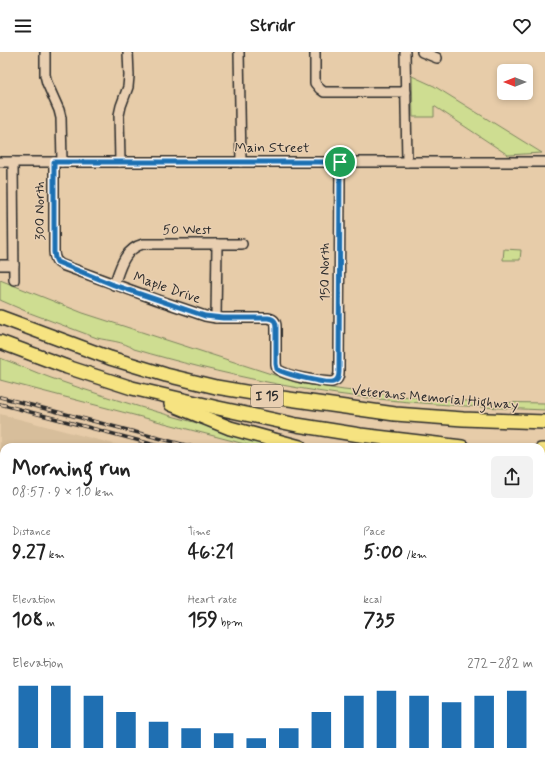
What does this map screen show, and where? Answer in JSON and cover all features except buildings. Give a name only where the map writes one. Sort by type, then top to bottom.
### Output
[{"type":"highway","name":"Veterans Memorial Highway","points":[[0,318],[110,358],[166,375],[216,387],[395,414],[463,419],[545,422]]},
{"type":"highway","name":"I 15","points":[[0,342],[67,367],[132,388],[297,425],[360,435],[428,443]]},
{"type":"highway","points":[[132,388],[230,428],[285,443]]},
{"type":"street","name":"300 North","points":[[45,52],[45,75],[47,84],[61,118],[54,252],[56,260]]},
{"type":"street","points":[[120,162],[119,114],[128,87],[128,52]]},
{"type":"street","points":[[239,52],[241,162]]},
{"type":"street","points":[[315,52],[316,83],[324,92],[406,92]]},
{"type":"street","points":[[405,52],[407,162]]},
{"type":"street","points":[[422,52],[437,58]]},
{"type":"street","name":"Main Street","points":[[0,162],[545,162]]},
{"type":"street","points":[[13,162],[14,280]]},
{"type":"street","name":"150 North","points":[[277,368],[283,372],[301,377],[331,382],[336,381],[338,377],[340,162]]},
{"type":"street","name":"50 West","points":[[114,285],[124,258],[128,252],[133,248],[144,244],[242,244]]},
{"type":"street","points":[[216,318],[217,244]]},
{"type":"street","name":"Maple Drive","points":[[56,260],[62,265],[114,285],[201,314],[216,318],[268,318],[274,320],[276,327],[277,368]]},
{"type":"street","points":[[0,265],[14,265]]},
{"type":"shaded area","points":[[0,414],[110,443],[0,443]]},
{"type":"green space","points":[[412,76],[434,86],[542,153],[508,155],[434,106],[434,117],[413,117]]},
{"type":"green space","points":[[504,249],[521,250],[520,260],[503,260]]},
{"type":"green space","points":[[0,280],[83,313],[299,383],[399,396],[480,402],[545,403],[545,410],[405,402],[336,394],[250,379],[184,363],[134,349],[121,343],[97,338],[30,313],[0,300]]},
{"type":"green space","points":[[0,358],[51,378],[110,398],[200,424],[274,443],[241,443],[0,380]]},
{"type":"railway","points":[[0,397],[178,443]]},
{"type":"railway","points":[[0,404],[148,443]]},
{"type":"route","points":[[54,162],[340,162],[339,375],[338,379],[334,382],[301,377],[277,369],[276,324],[273,319],[216,318],[201,314],[114,285],[62,265],[57,262],[55,258],[54,162]]}]
